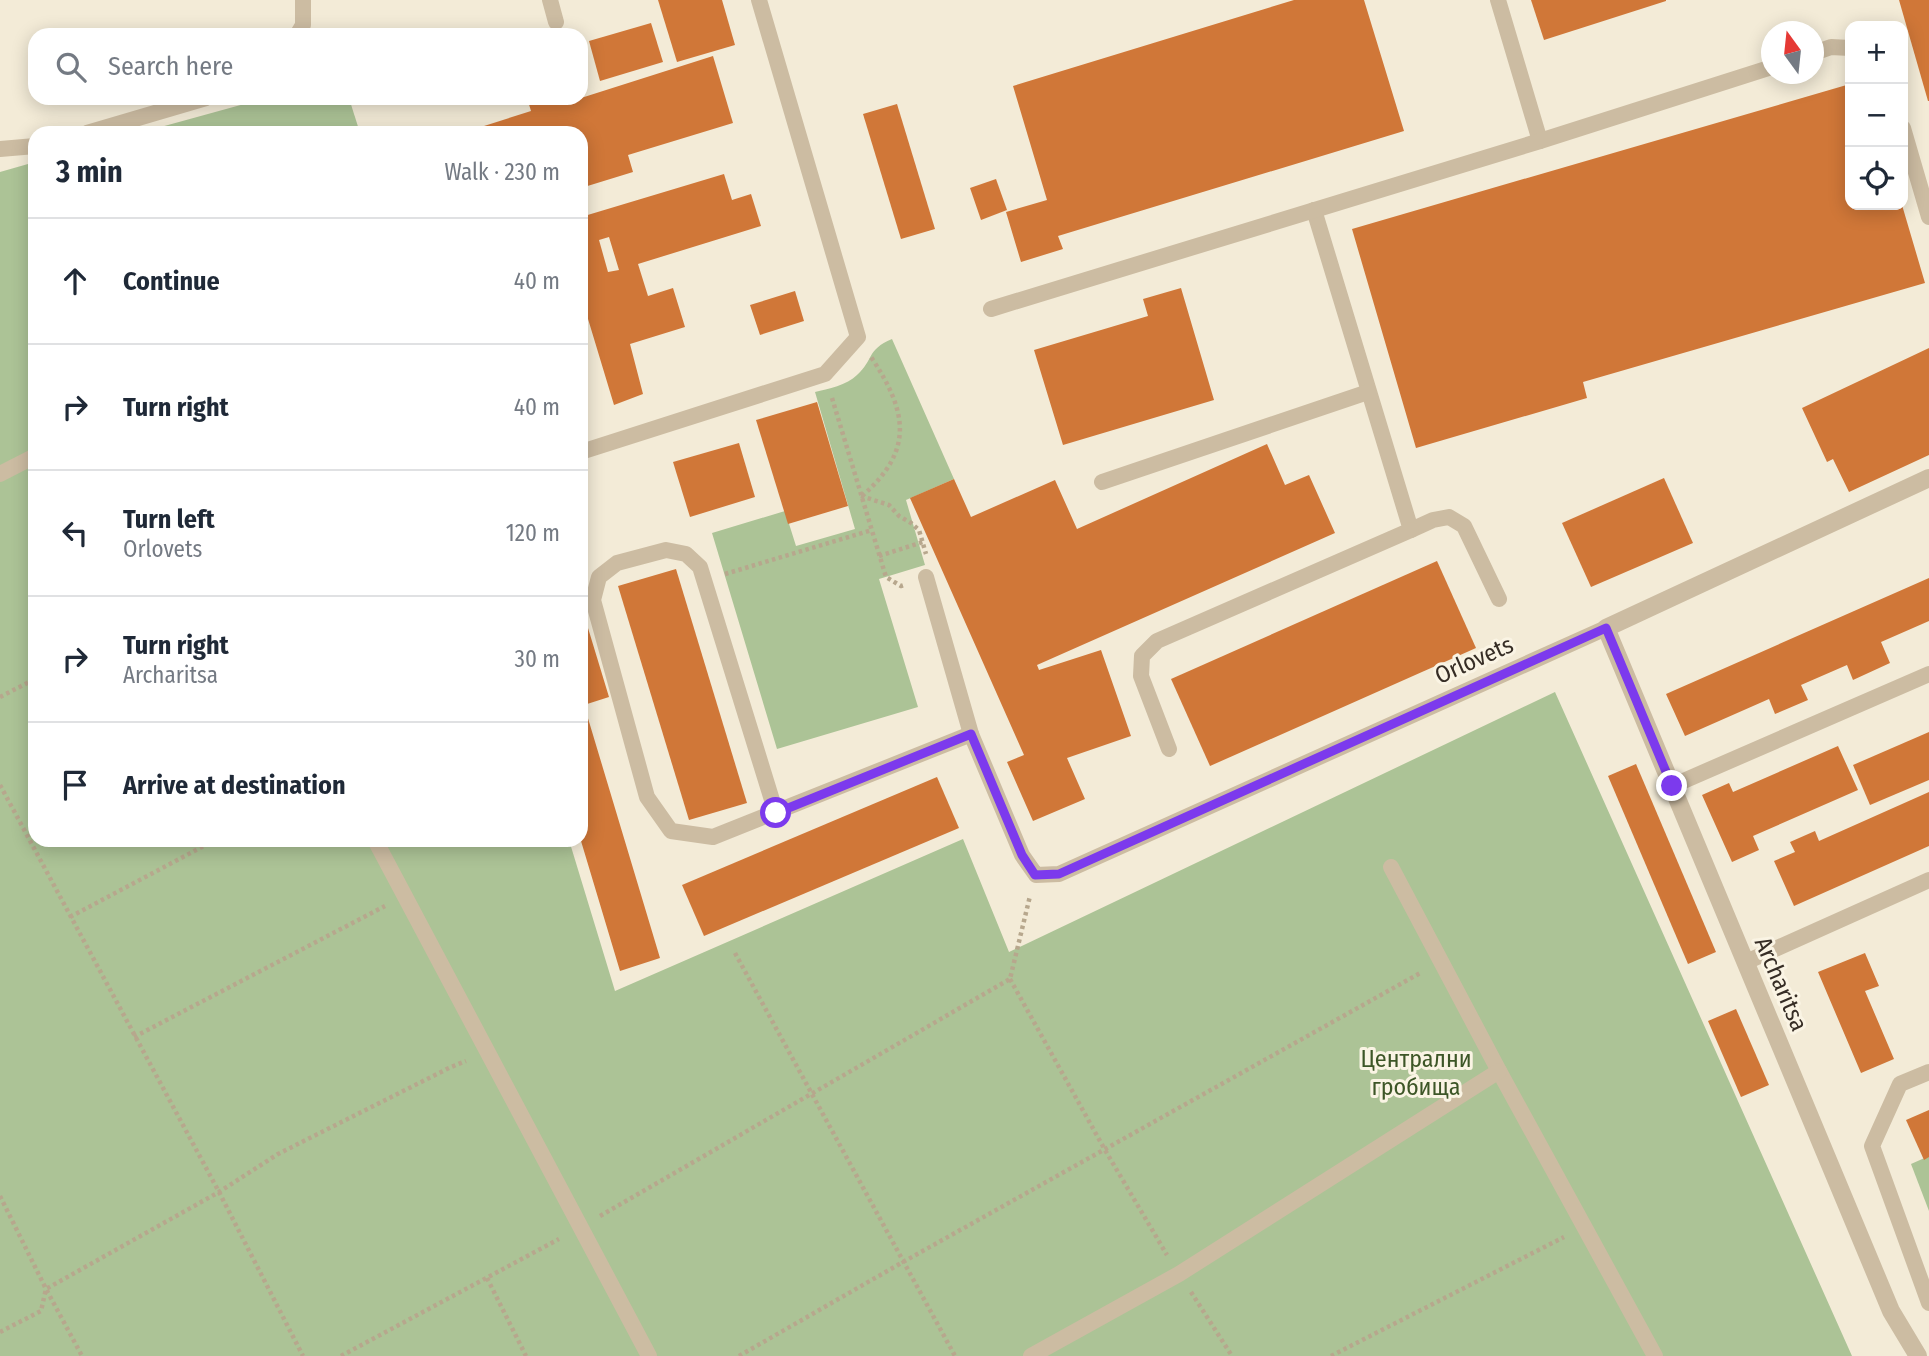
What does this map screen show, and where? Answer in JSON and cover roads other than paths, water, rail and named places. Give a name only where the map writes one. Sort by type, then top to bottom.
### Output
[{"type":"street","name":"Orlovets","points":[[1606,628],[1929,478]]},
{"type":"street","name":"Archaritsa","points":[[1606,628],[1891,1311],[1918,1356]]},
{"type":"lane","points":[[301,28],[303,0]]},
{"type":"lane","points":[[550,0],[556,22]]},
{"type":"lane","points":[[588,450],[825,374],[858,337],[759,0]]},
{"type":"lane","points":[[1498,0],[1540,141]]},
{"type":"lane","points":[[1824,49],[1845,48]]},
{"type":"lane","points":[[991,309],[1540,141],[1761,70]]},
{"type":"lane","points":[[111,126],[182,105]]},
{"type":"lane","points":[[1908,145],[1929,217]]},
{"type":"lane","points":[[0,149],[28,147]]},
{"type":"lane","points":[[1314,210],[1411,530]]},
{"type":"lane","points":[[1102,482],[1368,392]]},
{"type":"lane","points":[[0,474],[28,460]]},
{"type":"lane","points":[[1168,749],[1141,676],[1142,656],[1157,641],[1433,520],[1449,517],[1464,526],[1499,599]]},
{"type":"lane","points":[[776,813],[700,567],[686,554],[666,550],[617,564],[599,577],[593,600],[647,797],[671,831],[713,837],[776,813],[971,734],[926,577]]},
{"type":"lane","name":"Orlovets","points":[[971,734],[1022,855],[1035,875],[1059,874],[1606,628]]},
{"type":"lane","points":[[1672,786],[1929,674]]},
{"type":"lane","points":[[379,847],[649,1356]]},
{"type":"lane","points":[[1391,867],[1655,1356]]},
{"type":"lane","points":[[1746,962],[1929,880]]},
{"type":"lane","points":[[1031,1356],[1179,1274],[1499,1071]]},
{"type":"lane","points":[[1929,1072],[1900,1084],[1872,1146],[1929,1303]]},
{"type":"park label","name":"Централни гробища","points":[[1416,1073]]}]
